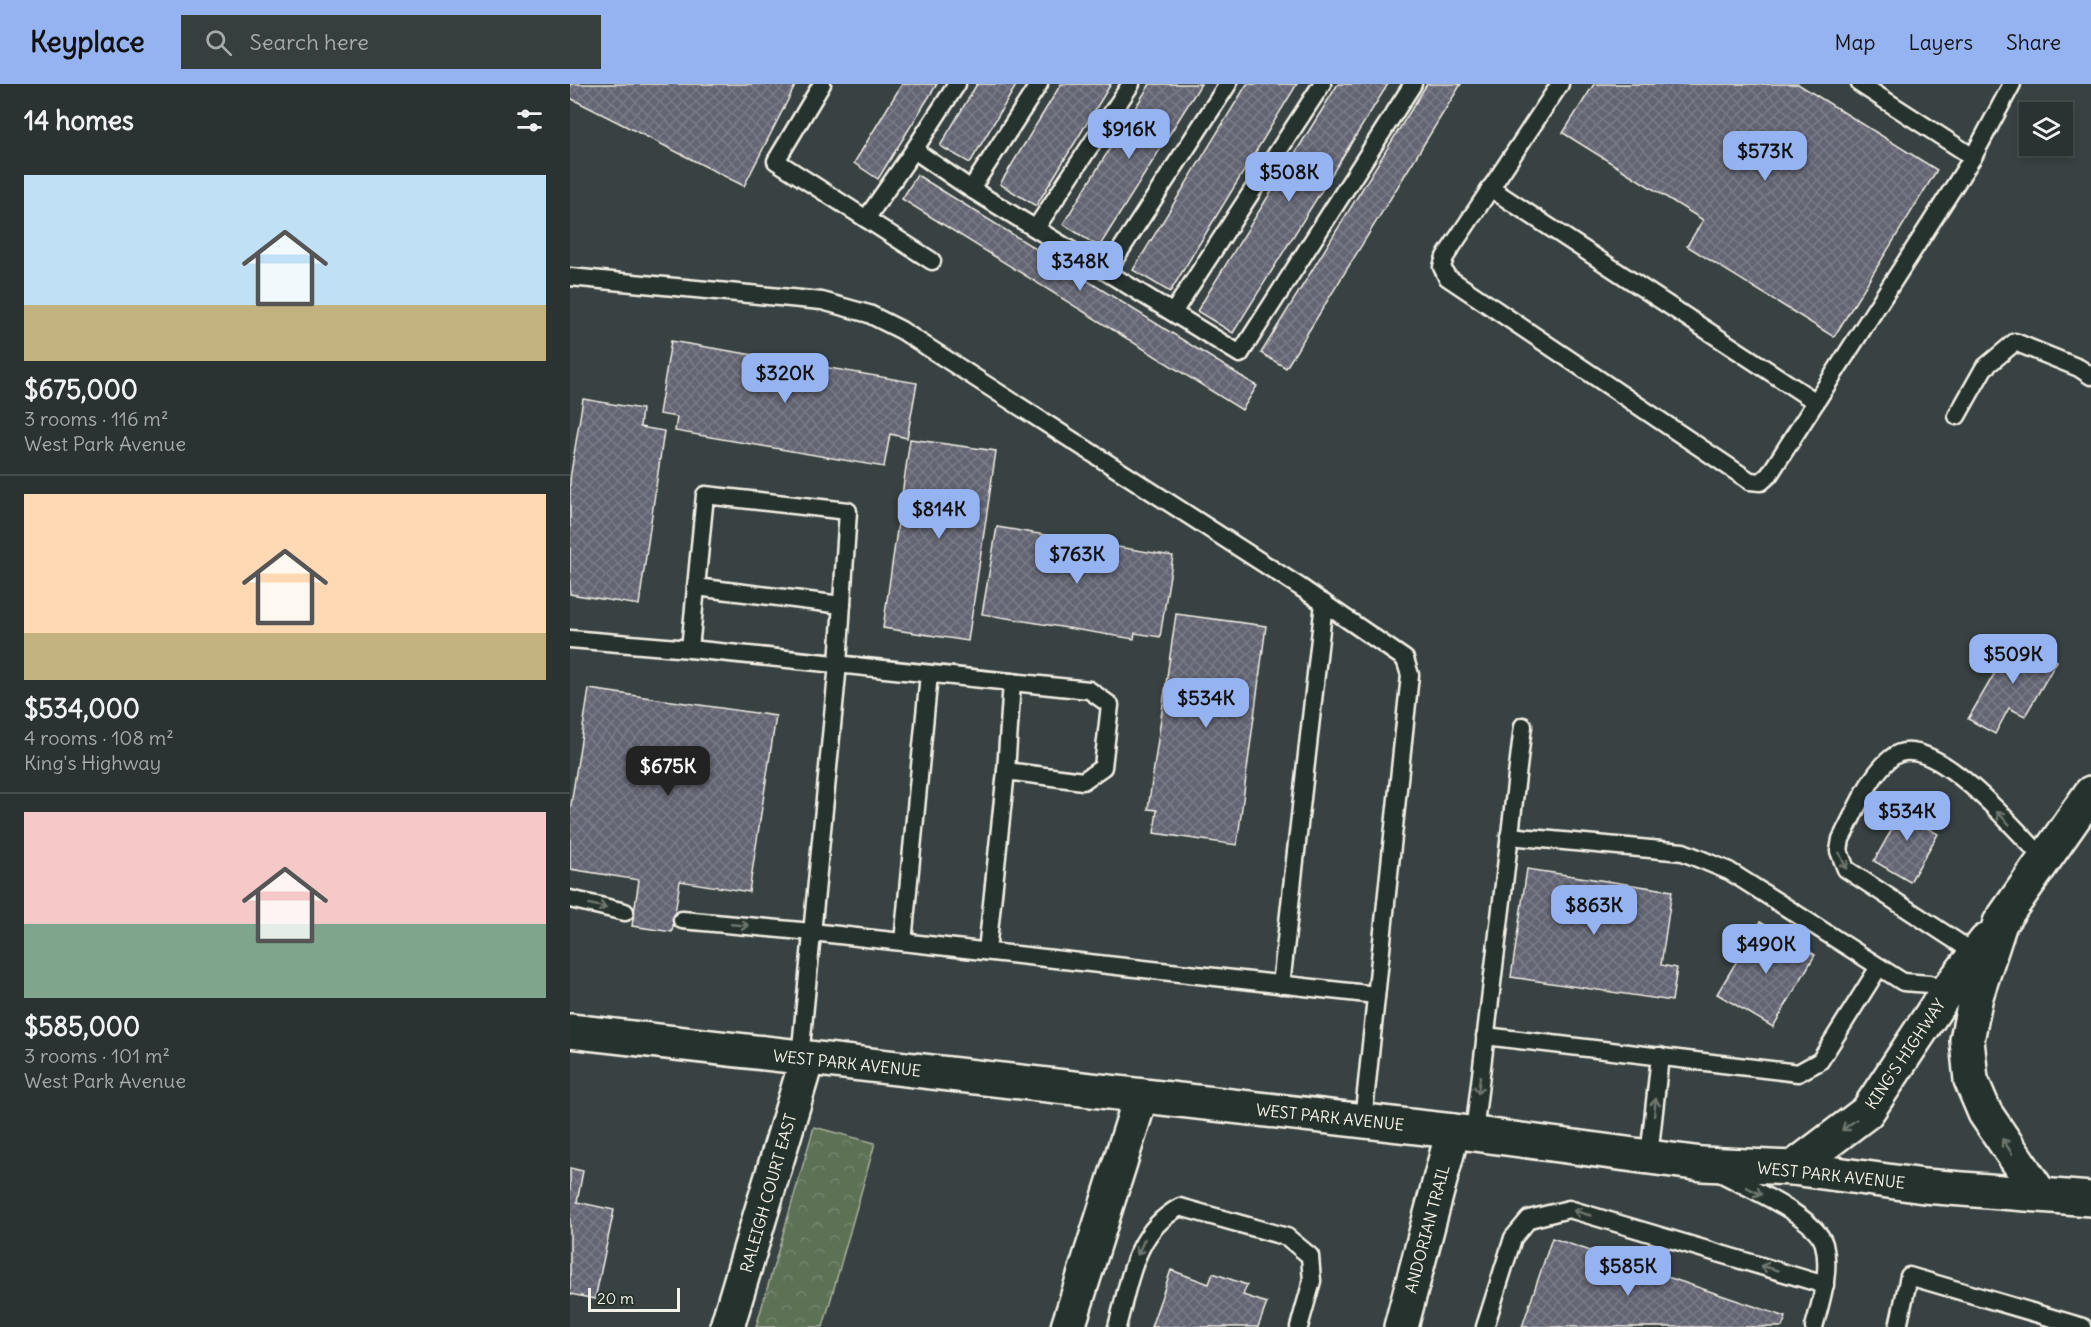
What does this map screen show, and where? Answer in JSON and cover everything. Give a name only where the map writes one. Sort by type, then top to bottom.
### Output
[{"type":"street","points":[[2040,1194],[1985,1113],[1971,1080],[1967,1040],[1976,996],[2000,923],[2091,794]]},
{"type":"street","name":"KING'S HIGHWAY","points":[[1793,1168],[1867,1112],[1945,994],[2000,923]]},
{"type":"street","name":"WEST PARK AVENUE","points":[[570,1031],[1463,1132],[1702,1164],[1793,1168],[1924,1186],[2091,1199]]},
{"type":"street","name":"RALEIGH COURT EAST","points":[[728,1327],[803,1059]]},
{"type":"street","points":[[1068,1327],[1141,1096]]},
{"type":"street","name":"ANDORIAN TRAIL","points":[[1401,1327],[1463,1132]]},
{"type":"lane","points":[[822,84],[776,161],[932,261]]},
{"type":"lane","points":[[866,219],[957,84]]},
{"type":"lane","points":[[971,189],[1039,84]]},
{"type":"lane","points":[[1036,228],[1131,84]]},
{"type":"lane","points":[[1107,271],[1228,84]]},
{"type":"lane","points":[[1174,311],[1322,84]]},
{"type":"lane","points":[[914,150],[971,189],[1174,311],[1240,354],[1413,84]]},
{"type":"lane","points":[[1560,84],[1445,257],[1442,267],[1447,276],[1750,481],[1761,482],[1769,475],[1973,157],[2012,84]]},
{"type":"lane","points":[[1860,84],[1973,157]]},
{"type":"lane","points":[[1490,188],[1816,402]]},
{"type":"lane","points":[[570,277],[822,301],[869,314],[901,330],[1324,603],[1405,659],[1410,675],[1363,1121]]},
{"type":"lane","points":[[1957,417],[1984,368],[2015,342],[2079,368],[2091,376]]},
{"type":"lane","points":[[690,649],[705,495],[848,511],[838,664],[812,932],[803,1059]]},
{"type":"lane","points":[[696,587],[842,605]]},
{"type":"lane","points":[[1281,985],[1324,603]]},
{"type":"lane","points":[[570,639],[1089,690],[1110,705],[1103,767],[1083,780],[1006,771]]},
{"type":"lane","points":[[903,942],[929,674]]},
{"type":"lane","points":[[987,951],[1006,771],[1012,682]]},
{"type":"lane","points":[[1463,1132],[1485,1036],[1523,726]]},
{"type":"lane","points":[[1976,954],[1846,869],[1839,851],[1841,839],[1878,771],[1901,751],[1914,750],[1940,760],[1960,776],[2044,860]]},
{"type":"lane","points":[[1509,836],[1683,852],[1729,871],[1903,982],[1930,984],[1945,994]]},
{"type":"lane","points":[[570,899],[625,912]]},
{"type":"lane","points":[[682,920],[812,932],[1377,995]]},
{"type":"lane","points":[[1485,1036],[1798,1073],[1820,1061],[1880,967]]},
{"type":"lane","points":[[1649,1157],[1660,1056]]},
{"type":"lane","points":[[1702,1164],[1799,1214],[1824,1243],[1825,1285],[1814,1327]]},
{"type":"lane","points":[[1117,1327],[1139,1249],[1151,1228],[1163,1216],[1180,1207],[1287,1237],[1310,1256],[1312,1281],[1299,1327]]},
{"type":"lane","points":[[1485,1327],[1513,1238],[1529,1219],[1569,1209],[1825,1285]]},
{"type":"lane","points":[[1898,1327],[1909,1276],[2083,1327]]},
{"type":"green space","points":[[814,1127],[875,1143],[823,1327],[756,1327]]},
{"type":"building","points":[[570,84],[796,84],[744,186],[570,98]]},
{"type":"building","points":[[902,84],[937,84],[878,179],[854,163]]},
{"type":"building","points":[[977,84],[1017,84],[970,163],[940,146]]},
{"type":"building","points":[[1061,84],[1111,84],[1036,206],[1000,184]]},
{"type":"building","points":[[1150,84],[1201,84],[1099,247],[1063,224]]},
{"type":"building","points":[[1247,84],[1297,84],[1170,292],[1133,270]]},
{"type":"building","points":[[1338,84],[1388,84],[1233,333],[1197,311]]},
{"type":"building","points":[[1427,84],[1461,84],[1286,368],[1261,353]]},
{"type":"building","points":[[1594,84],[1798,84],[1937,170],[1834,337],[1687,246],[1703,220],[1563,133]]},
{"type":"building","points":[[917,175],[1257,386],[1242,410],[902,199]]},
{"type":"building","points":[[671,341],[917,383],[907,438],[890,434],[884,467],[675,431],[677,417],[659,414]]},
{"type":"building","points":[[583,399],[642,409],[640,427],[664,431],[639,605],[570,594],[570,479]]},
{"type":"building","points":[[910,439],[996,451],[968,641],[883,628]]},
{"type":"building","points":[[997,527],[1173,556],[1160,637],[1135,633],[1134,639],[982,614]]},
{"type":"building","points":[[1176,614],[1266,626],[1237,845],[1154,833],[1157,810],[1148,809]]},
{"type":"building","points":[[2015,638],[2057,661],[2025,716],[2009,708],[1995,734],[1968,719]]},
{"type":"building","points":[[589,689],[776,716],[749,892],[680,881],[672,932],[632,926],[639,880],[570,869],[570,811]]},
{"type":"building","points":[[1910,797],[1929,808],[1920,824],[1938,834],[1910,882],[1874,861]]},
{"type":"building","points":[[1527,869],[1672,891],[1661,965],[1677,968],[1672,1001],[1511,977]]},
{"type":"building","points":[[1760,922],[1815,955],[1773,1027],[1717,994]]},
{"type":"building","points":[[570,1168],[583,1171],[577,1202],[614,1210],[595,1299],[570,1294]]},
{"type":"building","points":[[1552,1238],[1786,1317],[1782,1327],[1522,1327]]},
{"type":"building","points":[[1171,1270],[1209,1284],[1213,1273],[1247,1285],[1243,1295],[1267,1303],[1258,1327],[1151,1327]]}]
